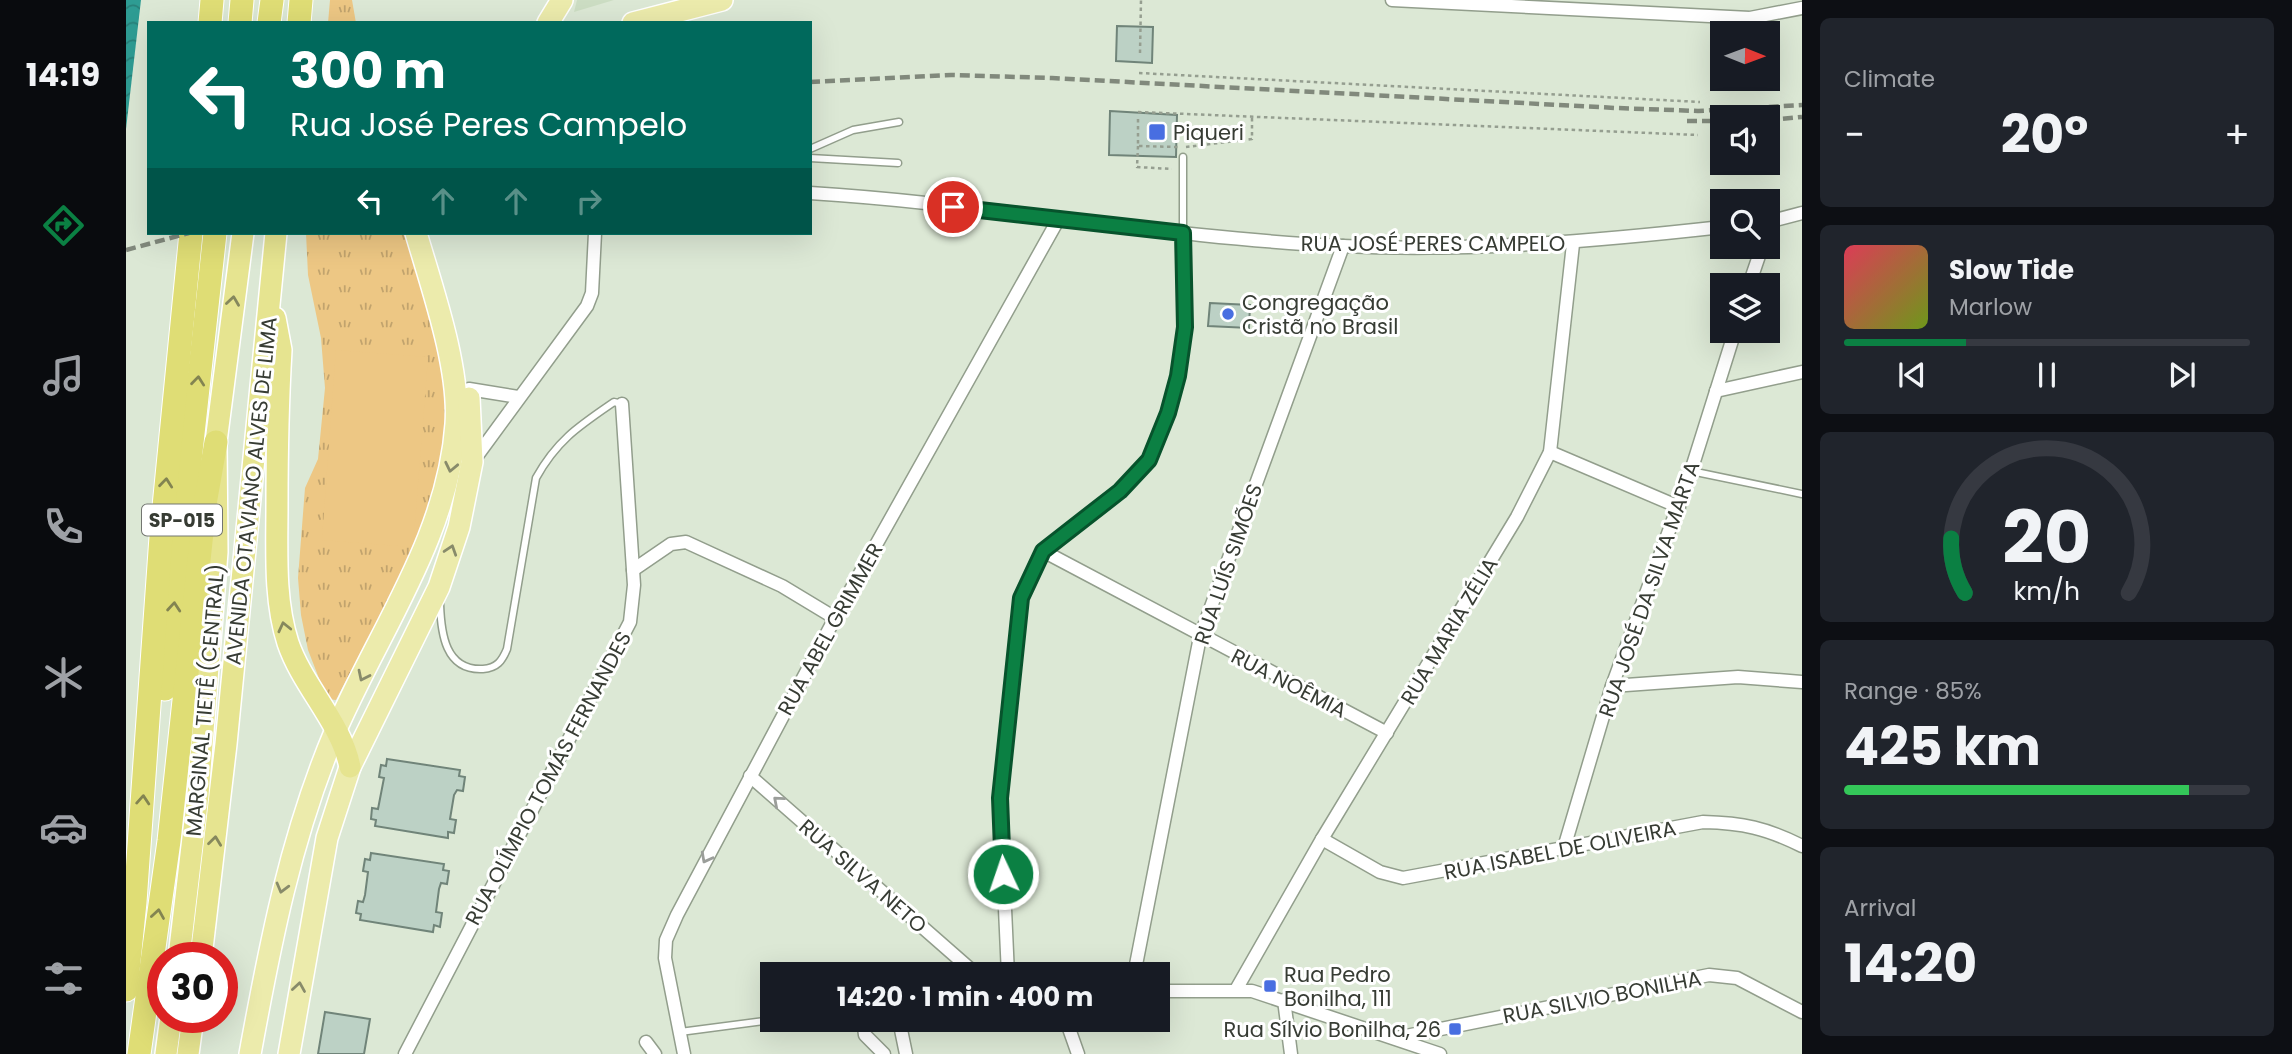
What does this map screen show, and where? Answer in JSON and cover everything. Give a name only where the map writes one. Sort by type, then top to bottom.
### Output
[{"type":"highway","points":[[210,21],[212,0]]},
{"type":"highway","points":[[240,21],[242,0]]},
{"type":"highway","points":[[257,21],[260,0]]},
{"type":"highway","points":[[269,21],[272,0]]},
{"type":"highway","points":[[299,21],[304,0]]},
{"type":"highway","name":"SP-015","points":[[126,990],[161,537],[191,235]]},
{"type":"highway","name":"MARGINAL TIETÊ (CENTRAL)","points":[[145,771],[168,664],[215,235]]},
{"type":"highway","name":"MARGINAL TIETÊ (CENTRAL)","points":[[181,942],[198,795],[217,552],[216,442],[243,235]]},
{"type":"highway","name":"AVENIDA OTAVIANO ALVES DE LIMA","points":[[203,942],[226,744],[276,235]]},
{"type":"highway","points":[[270,300],[281,350],[277,563],[281,613],[298,666],[335,732],[350,767]]},
{"type":"highway","points":[[139,1054],[169,841],[207,492],[216,442]]},
{"type":"highway","points":[[166,1054],[169,1033]]},
{"type":"highway","points":[[188,1054],[191,1033]]},
{"type":"main road","points":[[549,21],[562,0]]},
{"type":"main road","points":[[642,21],[722,0]]},
{"type":"main road","points":[[250,1054],[273,924],[303,817],[335,732],[413,574],[443,503],[453,457],[457,400],[439,310],[417,235]]},
{"type":"main road","points":[[289,1054],[327,838],[350,767],[439,587],[459,527],[472,462],[469,390],[431,235]]},
{"type":"street","points":[[1392,0],[1750,18],[1802,8]]},
{"type":"street","name":"RUA JOSÉ PERES CAMPELO","points":[[812,193],[874,197],[1183,233],[1343,246],[1573,244],[1710,228]]},
{"type":"street","points":[[1780,220],[1802,213]]},
{"type":"street","name":"RUA ABEL GRIMMER","points":[[684,1054],[668,984],[666,940],[835,618],[1058,220]]},
{"type":"street","points":[[1007,962],[1000,798],[1021,598],[1043,551],[1120,491],[1149,460],[1168,413],[1178,376],[1185,327],[1183,233]]},
{"type":"street","points":[[472,462],[587,306],[592,293],[596,235]]},
{"type":"street","name":"RUA MARIA ZÉLIA","points":[[1237,988],[1322,839],[1517,517],[1550,452],[1573,244]]},
{"type":"street","name":"RUA LUÍS SIMÕES","points":[[1137,962],[1200,637],[1343,246]]},
{"type":"street","name":"RUA JOSÉ DA SILVA MARTA","points":[[1564,848],[1612,686],[1679,507],[1731,343]]},
{"type":"street","points":[[1716,391],[1802,372]]},
{"type":"street","points":[[469,390],[518,397]]},
{"type":"street","name":"RUA OLÍMPIO TOMÁS FERNANDES","points":[[405,1054],[631,622],[634,605],[633,570],[622,404]]},
{"type":"street","points":[[1550,452],[1679,507]]},
{"type":"street","points":[[633,570],[671,544],[686,542],[782,586],[835,618]]},
{"type":"street","name":"RUA NOÊMIA","points":[[1043,551],[1200,637],[1387,733]]},
{"type":"street","points":[[1612,686],[1738,677],[1802,682]]},
{"type":"street","name":"RUA SILVA NETO","points":[[750,776],[962,962]]},
{"type":"street","name":"RUA ISABEL DE OLIVEIRA","points":[[1322,839],[1380,872],[1403,878],[1703,822],[1735,823],[1767,829],[1802,846]]},
{"type":"street","name":"RUA SILVIO BONILHA","points":[[1396,1038],[1709,975],[1737,978],[1802,1012]]},
{"type":"street","points":[[1170,990],[1237,988],[1284,1000],[1440,1054]]},
{"type":"street","points":[[1284,1000],[1291,1054]]},
{"type":"street","points":[[865,1032],[884,1054]]},
{"type":"street","points":[[901,1032],[906,1054]]},
{"type":"street","points":[[1072,1032],[1078,1054]]},
{"type":"street","points":[[646,1042],[656,1054]]},
{"type":"lane","points":[[812,148],[853,130],[899,122]]},
{"type":"lane","points":[[1182,157],[1183,233]]},
{"type":"lane","points":[[812,158],[898,163]]},
{"type":"lane","points":[[439,587],[440,628],[454,660],[462,667],[495,667],[507,649],[536,478],[548,456],[567,434],[614,402],[622,404]]},
{"type":"lane","points":[[1691,471],[1802,495]]},
{"type":"lane","points":[[679,1032],[760,1022]]},
{"type":"path","points":[[1140,53],[1141,0]]},
{"type":"path","points":[[1139,73],[1700,102]]},
{"type":"path","points":[[1138,112],[1698,135]]},
{"type":"path","points":[[1138,146],[1182,148],[1252,139],[1252,117]]},
{"type":"path","points":[[1138,119],[1137,167],[1183,170]]},
{"type":"shaded area","points":[[577,0],[614,0],[574,12]]},
{"type":"green space","points":[[330,0],[352,0],[356,21],[328,21]]},
{"type":"green space","points":[[306,235],[406,235],[435,330],[446,388],[446,430],[440,471],[429,511],[395,589],[336,700],[327,699],[308,650],[301,615],[298,578],[305,488],[318,459],[325,388],[321,338],[308,275]]},
{"type":"green space","points":[[336,350],[428,357],[413,547],[322,540]]},
{"type":"water","points":[[126,0],[141,0],[126,129]]},
{"type":"building","points":[[1117,26],[1153,27],[1152,63],[1116,61]]},
{"type":"building","points":[[1110,111],[1177,115],[1176,157],[1109,155]]},
{"type":"building","name":"Congregação Cristã no Brasil","points":[[1210,303],[1250,305],[1249,328],[1208,326]]},
{"type":"building","points":[[387,759],[460,770],[459,776],[465,777],[463,791],[457,790],[454,795],[450,819],[456,820],[454,833],[448,832],[448,838],[375,826],[376,820],[371,819],[372,808],[378,809],[384,778],[379,777],[381,765],[386,766]]},
{"type":"building","points":[[371,853],[444,864],[443,870],[449,871],[447,884],[441,883],[439,889],[436,912],[442,913],[440,927],[434,925],[433,932],[360,920],[361,914],[356,913],[358,901],[363,902],[365,895],[368,872],[363,871],[365,859],[370,860]]},
{"type":"building","points":[[325,1012],[370,1019],[364,1054],[318,1054]]},
{"type":"railway","points":[[812,82],[951,75],[1698,111],[1802,105]]},
{"type":"railway","points":[[1780,119],[1802,117]]},
{"type":"railway","points":[[1687,121],[1710,121]]},
{"type":"railway","points":[[126,250],[182,235]]},
{"type":"place","name":"Piqueri","points":[[1157,132]]},
{"type":"place","name":"Congregação Cristã no Brasil","points":[[1228,314]]},
{"type":"place","name":"Rua Pedro Bonilha, 111","points":[[1270,986]]},
{"type":"place","name":"Rua Sílvio Bonilha, 26","points":[[1455,1029]]},
{"type":"route","points":[[953,207],[1183,233],[1185,327],[1178,376],[1168,413],[1149,460],[1120,491],[1043,551],[1021,598],[1000,798],[1003,874]]}]
